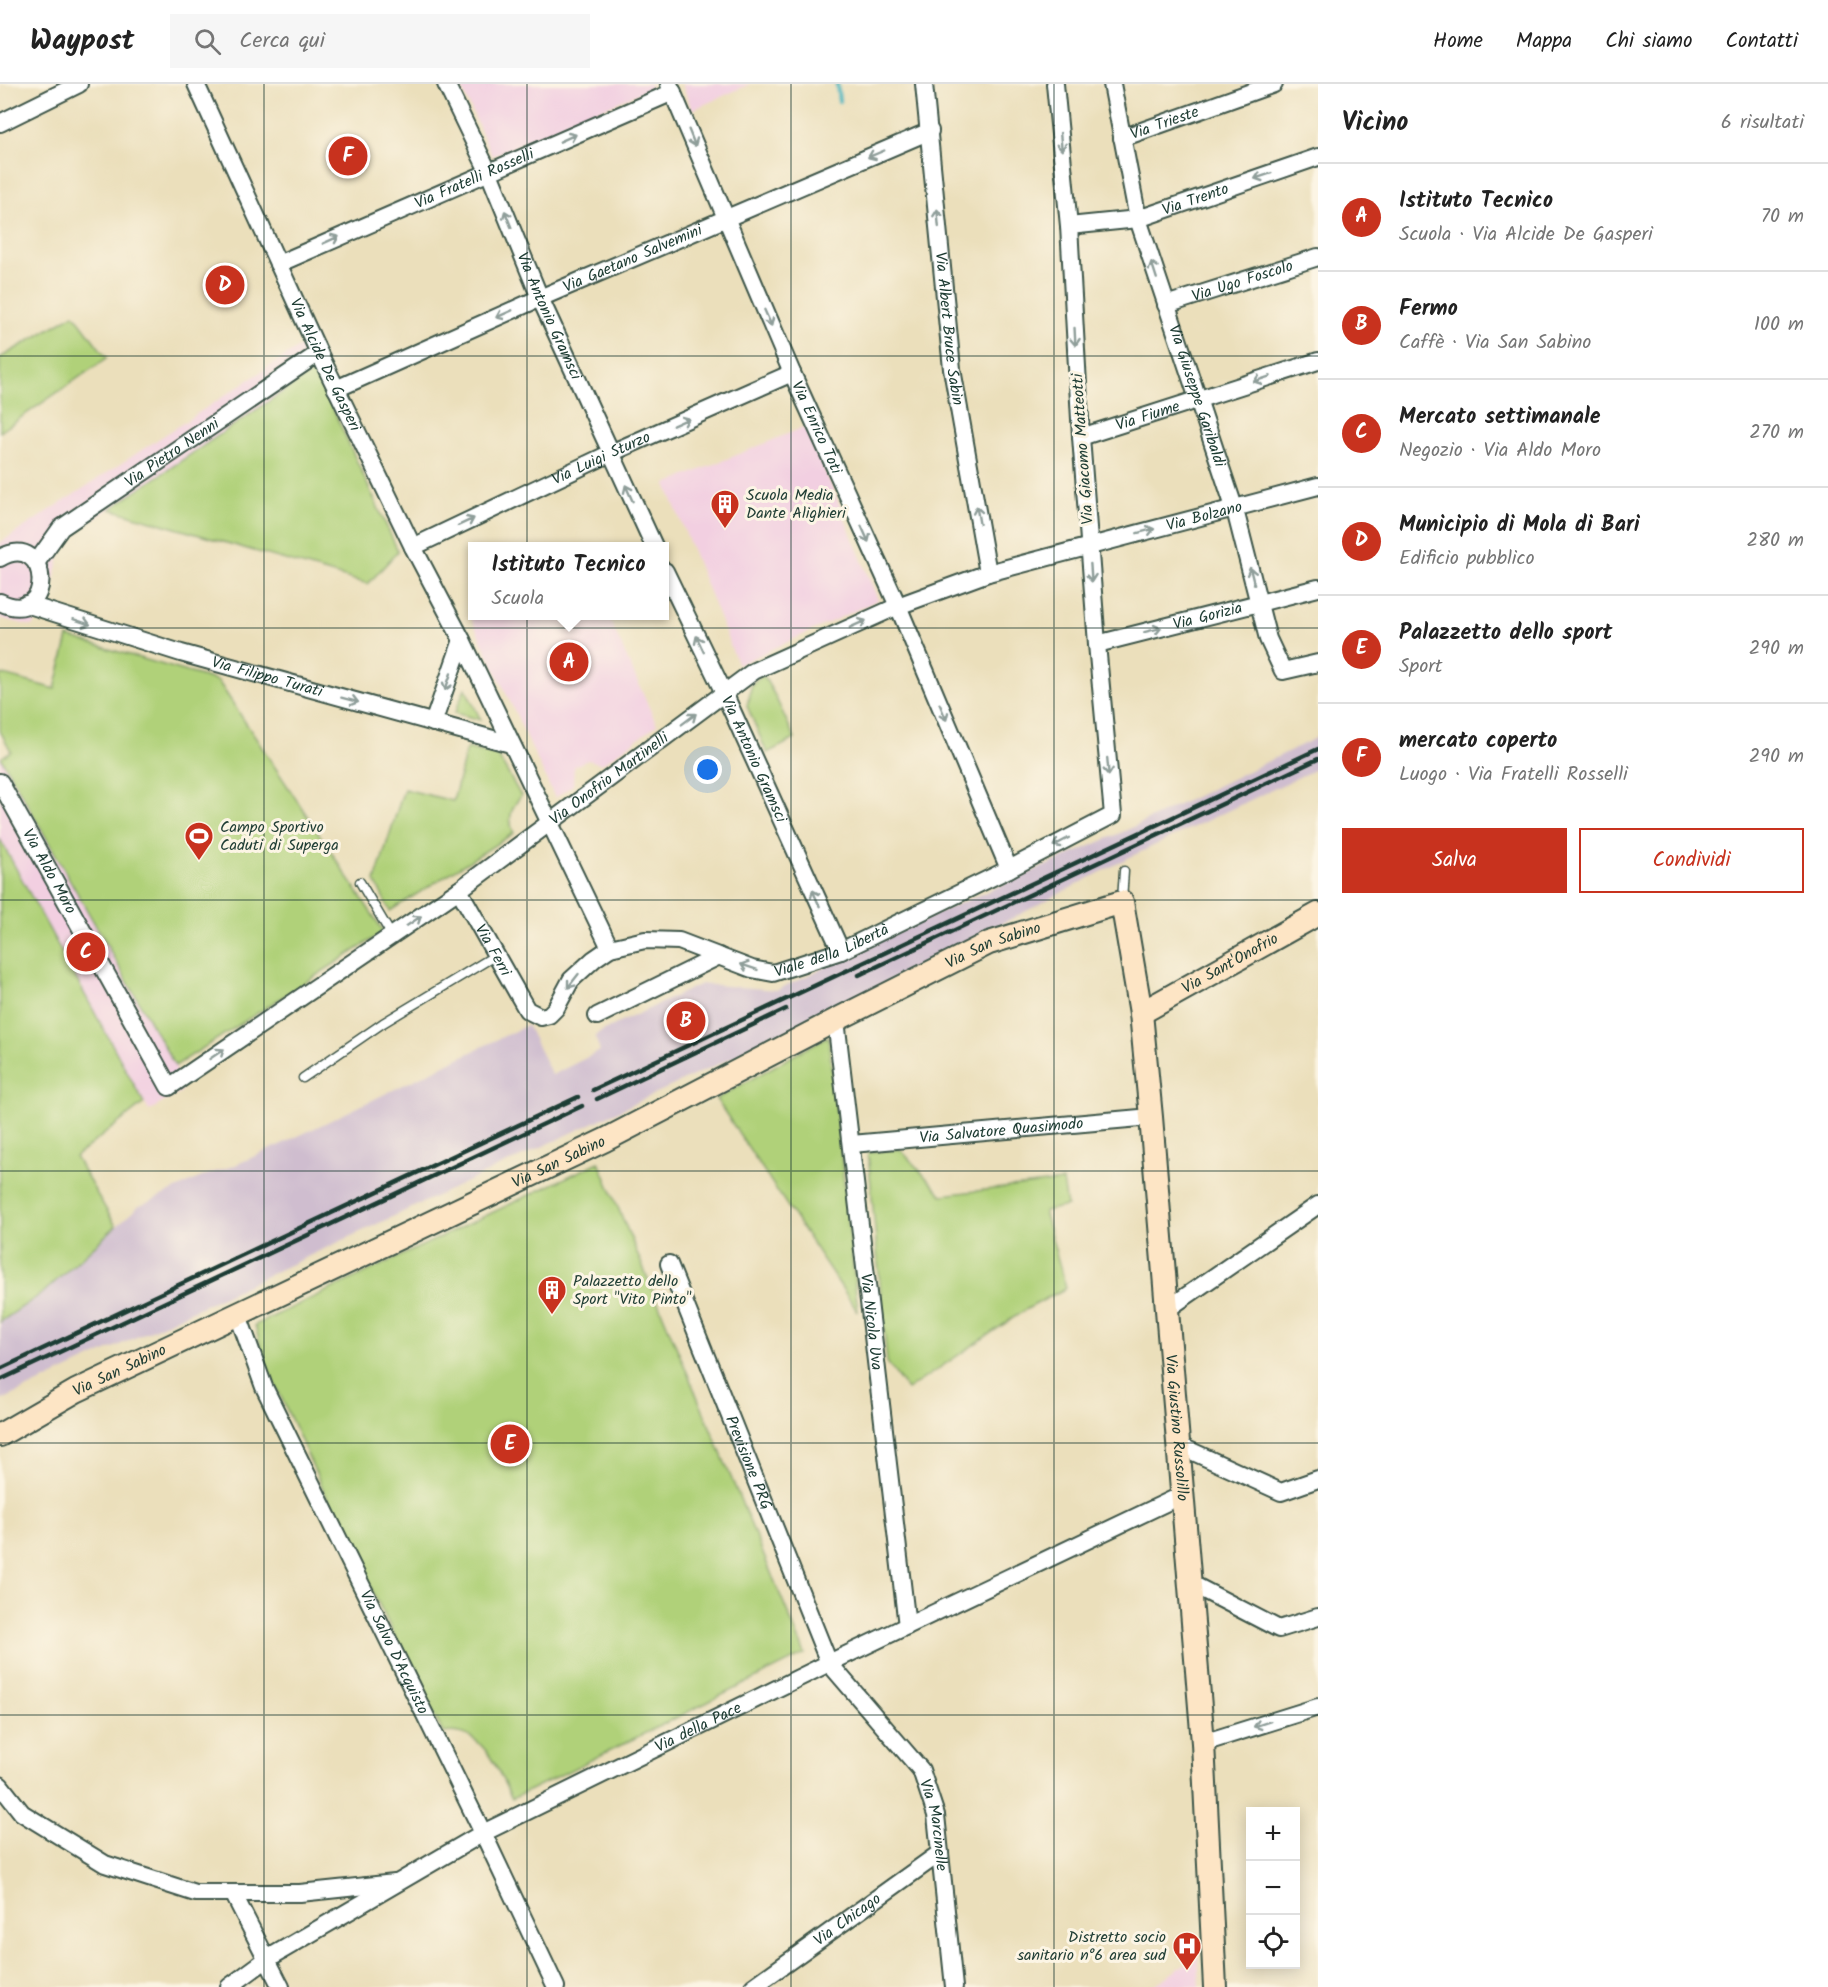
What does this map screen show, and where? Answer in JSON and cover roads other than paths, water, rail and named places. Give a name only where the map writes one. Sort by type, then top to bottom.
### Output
[{"type":"street","points":[[0,123],[79,84]]},
{"type":"street","name":"Via Alcide De Gasperi","points":[[196,84],[336,389],[413,547],[462,640],[610,948]]},
{"type":"street","name":"Via Antonio Gramsci","points":[[446,84],[489,173],[540,298],[652,542]]},
{"type":"street","name":"Via Albert Bruce Sabin","points":[[924,84],[952,369],[988,573]]},
{"type":"street","name":"Via Giacomo Matteotti","points":[[1055,84],[1070,226],[1081,437],[1113,814]]},
{"type":"street","name":"Via Giuseppe Garibaldi","points":[[1112,84],[1138,219],[1235,510],[1268,639],[1283,671],[1318,663]]},
{"type":"street","name":"Via Trieste","points":[[1122,138],[1274,84]]},
{"type":"street","name":"Via Fratelli Rosselli","points":[[278,264],[489,173],[671,88]]},
{"type":"street","name":"Via Enrico Toti","points":[[671,88],[792,373],[898,606],[1009,869]]},
{"type":"street","name":"Via Gaetano Salvemini","points":[[336,389],[540,298],[930,131]]},
{"type":"street","name":"Via Trento","points":[[1070,226],[1138,219],[1318,157]]},
{"type":"street","name":"Via Ugo Foscolo","points":[[1166,305],[1318,257]]},
{"type":"street","name":"Via Pietro Nenni","points":[[36,563],[61,528],[319,353]]},
{"type":"street","name":"Via Fiume","points":[[1081,437],[1318,361]]},
{"type":"street","name":"Via Luigi Sturzo","points":[[413,547],[611,453],[792,373]]},
{"type":"street","name":"Via Bolzano","points":[[1089,545],[1235,510],[1318,486]]},
{"type":"street","name":"Via Onofrio Martinelli","points":[[169,1087],[459,890],[754,671],[898,606],[988,573],[1089,545]]},
{"type":"street","points":[[0,558],[17,553],[27,556],[36,563],[42,575],[42,584],[33,599],[26,604]]},
{"type":"street","name":"Via Antonio Gramsci","points":[[669,579],[724,693],[841,951]]},
{"type":"street","name":"Via Gorizia","points":[[1097,644],[1318,588]]},
{"type":"street","name":"Via Filippo Turati","points":[[0,602],[8,606],[26,604],[181,653],[511,744]]},
{"type":"street","points":[[433,723],[462,640]]},
{"type":"street","name":"Via Aldo Moro","points":[[0,782],[169,1087]]},
{"type":"street","name":"Viale della Libertà","points":[[527,1010],[540,1017],[549,1015],[571,980],[610,948],[645,940],[679,940],[752,969],[773,973],[841,951],[1009,869],[1113,814]]},
{"type":"street","name":"Via Ferri","points":[[459,890],[527,1010]]},
{"type":"street","name":"Via Giustino Russolillo","points":[[1122,902],[1141,1013],[1151,1117],[1203,1743],[1215,1987]]},
{"type":"street","name":"Via San Sabino","points":[[0,1435],[76,1391],[605,1140],[989,943],[1122,902]]},
{"type":"street","name":"Via Sant'Onofrio","points":[[1141,1013],[1317,916]]},
{"type":"street","points":[[597,1016],[719,956]]},
{"type":"street","name":"Via Nicola Uva","points":[[836,1020],[907,1626]]},
{"type":"street","name":"Via Salvatore Quasimodo","points":[[852,1144],[1151,1117]]},
{"type":"street","points":[[1166,1310],[1318,1205]]},
{"type":"street","name":"Previsione PRG","points":[[669,1264],[829,1663]]},
{"type":"street","name":"Via Salvo D'Acquisto","points":[[238,1315],[264,1387],[556,1987]]},
{"type":"street","points":[[1178,1445],[1281,1492],[1318,1479]]},
{"type":"street","name":"Via della Pace","points":[[229,1987],[267,1959],[401,1883],[483,1833],[829,1663],[1182,1495]]},
{"type":"street","points":[[1190,1583],[1279,1629],[1318,1617]]},
{"type":"street","name":"Via Marcinelle","points":[[829,1663],[921,1770],[936,1815],[954,1987]]},
{"type":"street","points":[[1203,1743],[1318,1707]]},
{"type":"street","points":[[0,1785],[22,1813],[105,1864],[195,1893],[300,1893],[401,1883]]},
{"type":"street","name":"Via Chicago","points":[[753,1987],[940,1853]]},
{"type":"street","points":[[233,1893],[280,1987]]},
{"type":"lane","name":"Via Giustino Russolillo","points":[[1122,902],[1124,870]]},
{"type":"lane","points":[[360,882],[392,936]]},
{"type":"lane","points":[[303,1078],[383,1023],[496,955]]},
{"type":"waterway","points":[[837,84],[839,101]]},
{"type":"railway","points":[[593,1090],[1318,749]]},
{"type":"railway","points":[[859,975],[1318,759]]},
{"type":"railway","points":[[597,1099],[786,1009]]},
{"type":"railway","points":[[0,1369],[578,1097]]},
{"type":"railway","points":[[0,1380],[582,1106]]},
{"type":"place","name":"mercato coperto","points":[[348,156]]},
{"type":"place","name":"Municipio di Mola di Bari","points":[[225,285]]},
{"type":"place","name":"Scuola Media Dante Alighieri","points":[[725,530]]},
{"type":"place","name":"Istituto Tecnico","points":[[569,662]]},
{"type":"place","name":"Campo Sportivo Caduti di Superga","points":[[199,862]]},
{"type":"place","name":"Mercato settimanale","points":[[86,952]]},
{"type":"place","name":"Fermo","points":[[686,1021]]},
{"type":"place","name":"Palazzetto dello Sport \"Vito Pinto\"","points":[[552,1316]]},
{"type":"place","name":"Palazzetto dello sport","points":[[510,1444]]},
{"type":"place","name":"Distretto socio sanitario n°6 area sud","points":[[1187,1972]]}]
